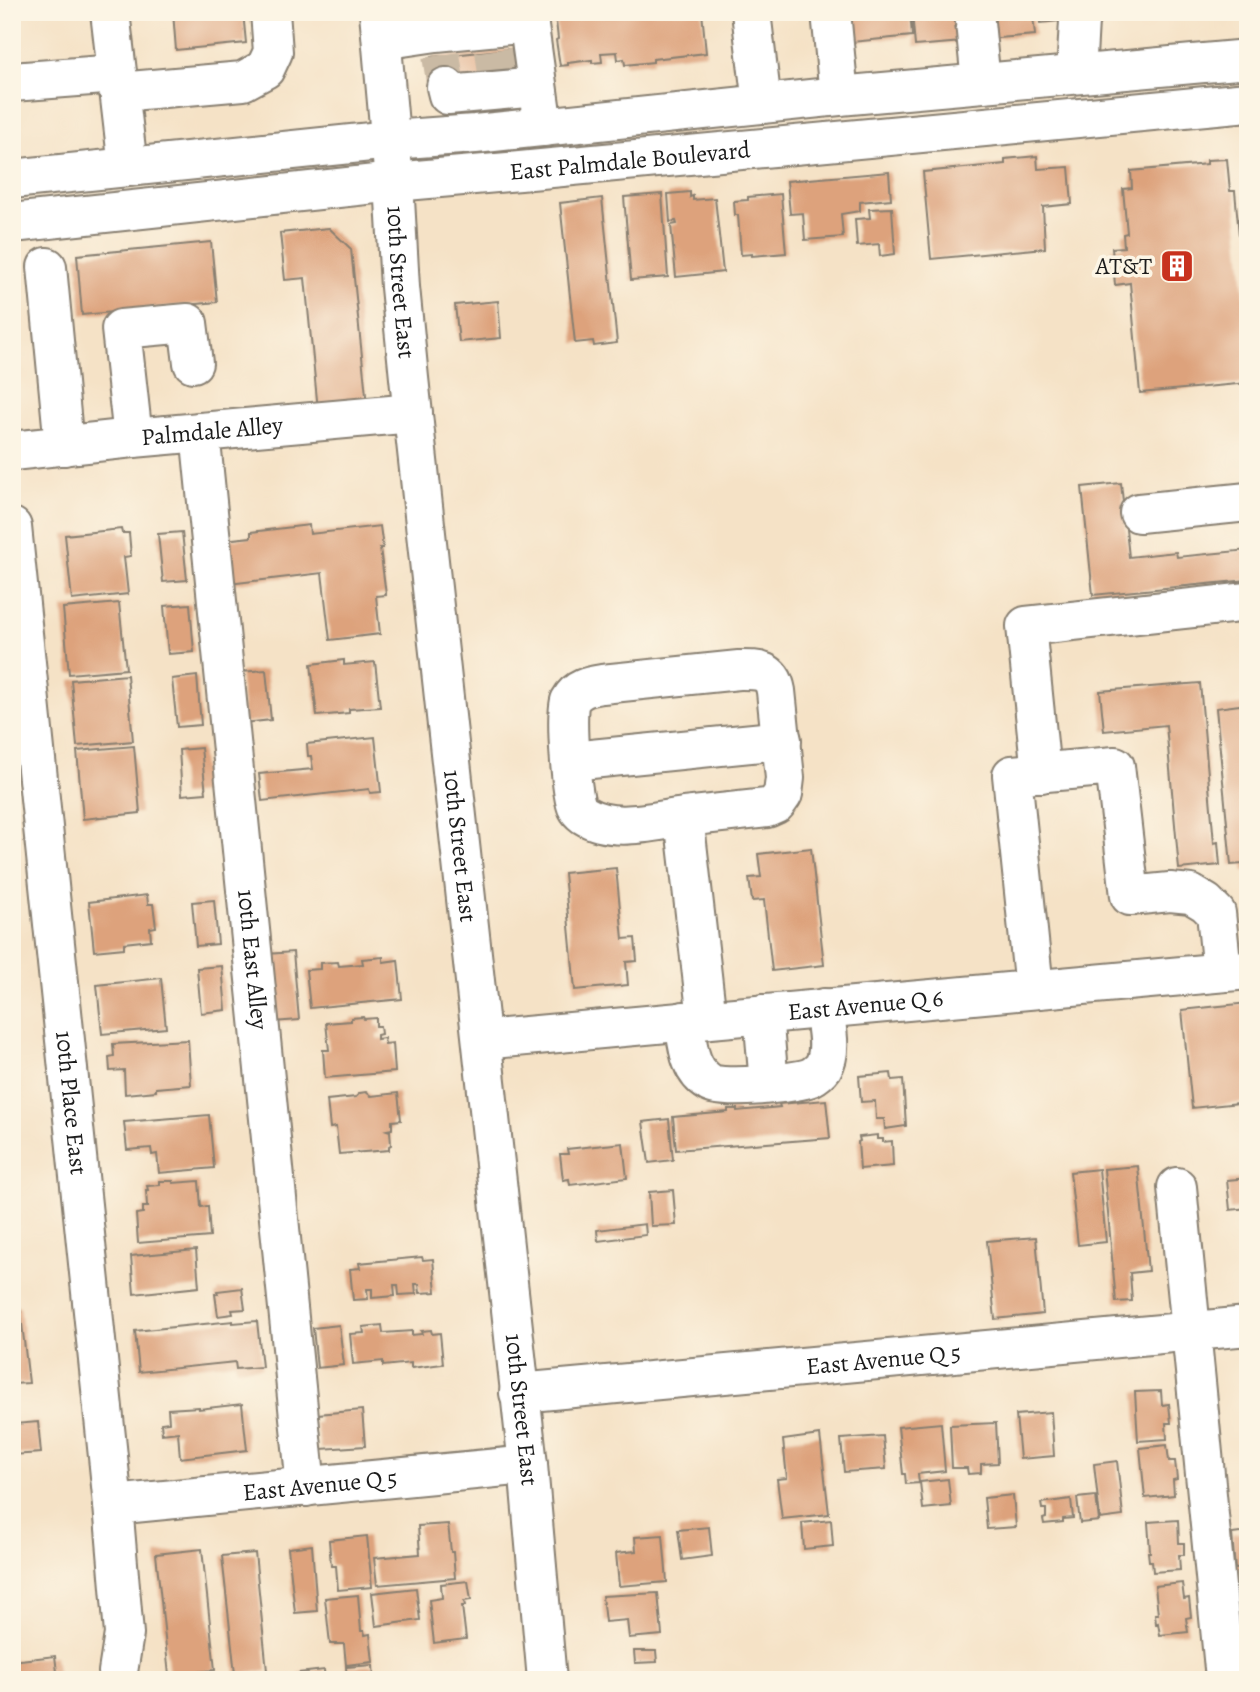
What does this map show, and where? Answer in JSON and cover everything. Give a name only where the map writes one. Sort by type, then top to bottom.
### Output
[{"type":"main road","points":[[110,12],[128,167]]},
{"type":"main road","points":[[12,82],[243,81],[265,69],[273,52],[270,12]]},
{"type":"main road","points":[[751,12],[762,104]]},
{"type":"main road","points":[[831,12],[839,96]]},
{"type":"main road","points":[[974,12],[981,83]]},
{"type":"main road","points":[[1076,74],[1079,21],[1083,12]]},
{"type":"main road","points":[[466,58],[528,18],[543,127]]},
{"type":"main road","points":[[380,26],[537,87]]},
{"type":"main road","name":"10th Street East","points":[[380,26],[400,286],[528,1465],[547,1680]]},
{"type":"main road","points":[[466,58],[475,134]]},
{"type":"main road","name":"East Palmdale Boulevard","points":[[12,179],[839,96],[1248,59]]},
{"type":"main road","name":"East Palmdale Boulevard","points":[[12,223],[394,182],[1248,102]]},
{"type":"main road","points":[[47,267],[64,446]]},
{"type":"main road","points":[[133,438],[121,329],[188,323],[193,363]]},
{"type":"main road","name":"Palmdale Alley","points":[[12,451],[413,413]]},
{"type":"main road","name":"10th East Alley","points":[[200,432],[306,1487]]},
{"type":"main road","points":[[1139,513],[1248,502]]},
{"type":"main road","name":"10th Place East","points":[[12,527],[113,1505],[124,1634],[119,1680]]},
{"type":"main road","points":[[1041,773],[1026,625],[1248,601]]},
{"type":"main road","points":[[756,670],[768,674],[774,680],[782,740],[785,778],[783,794],[776,804],[767,808],[621,824],[587,817],[578,810],[575,803],[568,715],[570,701],[586,686],[756,670]]},
{"type":"main road","points":[[570,761],[782,740]]},
{"type":"main road","points":[[1034,989],[1012,775],[1115,766],[1130,896],[1170,892],[1191,894],[1206,903],[1216,913],[1235,971]]},
{"type":"main road","points":[[684,817],[696,1020],[689,1051],[699,1074],[710,1084],[719,1087],[769,1084],[811,1077],[822,1068],[826,1059],[828,1044],[824,1008]]},
{"type":"main road","name":"East Avenue Q 6","points":[[482,1040],[1235,971]]},
{"type":"main road","points":[[763,1014],[769,1084]]},
{"type":"main road","points":[[1177,1187],[1190,1332],[1229,1678]]},
{"type":"main road","name":"East Avenue Q 5","points":[[519,1393],[1248,1326]]},
{"type":"main road","name":"East Avenue Q 5","points":[[113,1505],[528,1465]]},
{"type":"building","points":[[173,12],[243,12],[246,43],[176,50]]},
{"type":"building","points":[[555,12],[702,12],[706,53],[625,65],[624,59],[618,60],[617,52],[601,53],[602,62],[592,63],[592,60],[560,66]]},
{"type":"building","points":[[849,12],[910,12],[912,36],[852,42]]},
{"type":"building","points":[[912,12],[960,12],[962,42],[915,46]]},
{"type":"building","points":[[984,12],[1058,12],[1059,21],[1040,23],[1039,15],[1033,16],[1035,35],[986,39]]},
{"type":"building","points":[[520,48],[523,79],[435,88],[432,57]]},
{"type":"building","points":[[1037,156],[1038,169],[1069,167],[1072,204],[1043,207],[1045,248],[931,259],[923,172],[1005,164],[1005,159]]},
{"type":"building","name":"AT&T","points":[[1227,159],[1230,191],[1235,191],[1248,333],[1248,383],[1140,393],[1130,283],[1115,285],[1112,248],[1124,247],[1123,234],[1127,233],[1123,189],[1132,188],[1131,171],[1207,164],[1207,160]]},
{"type":"building","points":[[889,172],[891,199],[860,202],[860,211],[841,214],[843,237],[805,240],[803,213],[790,214],[787,181]]},
{"type":"building","points":[[690,192],[693,200],[715,198],[723,272],[676,277],[671,225],[677,224],[676,221],[670,222],[668,194]]},
{"type":"building","points":[[662,194],[668,277],[631,280],[624,197]]},
{"type":"building","points":[[781,194],[786,253],[741,255],[738,215],[735,215],[734,201]]},
{"type":"building","points":[[602,198],[617,343],[594,346],[593,341],[575,343],[560,203]]},
{"type":"building","points":[[892,208],[895,254],[880,256],[879,244],[857,246],[855,219],[870,218],[869,209]]},
{"type":"building","points":[[329,228],[351,249],[367,405],[318,410],[305,278],[285,280],[280,233]]},
{"type":"building","points":[[211,242],[217,302],[82,315],[77,255]]},
{"type":"building","points":[[498,301],[501,338],[459,342],[455,305]]},
{"type":"building","points":[[1121,483],[1129,557],[1176,552],[1177,557],[1248,550],[1248,580],[1093,595],[1082,487]]},
{"type":"building","points":[[309,525],[310,534],[380,526],[386,595],[376,596],[380,634],[330,640],[322,573],[229,584],[224,540],[251,537],[251,532]]},
{"type":"building","points":[[121,529],[122,533],[129,533],[131,556],[124,557],[128,594],[72,600],[65,535]]},
{"type":"building","points":[[182,532],[187,580],[163,582],[158,534]]},
{"type":"building","points":[[119,603],[126,669],[69,674],[63,608]]},
{"type":"building","points":[[190,604],[194,652],[168,654],[164,606]]},
{"type":"building","points":[[344,660],[344,665],[375,662],[380,707],[349,709],[349,713],[317,716],[311,664]]},
{"type":"building","points":[[266,670],[271,720],[244,723],[240,672]]},
{"type":"building","points":[[127,675],[133,741],[77,746],[71,680]]},
{"type":"building","points":[[197,676],[201,725],[177,727],[172,679]]},
{"type":"building","points":[[1200,683],[1214,843],[1218,842],[1220,865],[1179,869],[1166,725],[1104,731],[1100,691]]},
{"type":"building","points":[[1248,704],[1248,871],[1244,871],[1243,864],[1231,865],[1216,708]]},
{"type":"building","points":[[375,737],[381,792],[370,793],[369,789],[262,801],[259,774],[313,769],[307,744]]},
{"type":"building","points":[[134,746],[140,813],[83,819],[77,751]]},
{"type":"building","points":[[201,748],[206,793],[182,795],[179,750]]},
{"type":"building","points":[[811,848],[824,965],[772,971],[764,900],[752,901],[749,878],[761,877],[758,854]]},
{"type":"building","points":[[616,868],[623,939],[635,938],[637,961],[626,962],[628,985],[575,990],[564,873]]},
{"type":"building","points":[[147,895],[148,904],[153,904],[156,927],[150,928],[151,940],[124,943],[124,948],[94,951],[89,902]]},
{"type":"building","points":[[214,900],[218,944],[196,946],[192,902]]},
{"type":"building","points":[[293,952],[299,1020],[273,1022],[267,954]]},
{"type":"building","points":[[383,957],[383,962],[398,960],[402,999],[310,1008],[306,970],[320,969],[320,963],[338,962],[339,966],[363,964],[362,959]]},
{"type":"building","points":[[222,966],[226,1010],[201,1013],[197,968]]},
{"type":"building","points":[[161,978],[166,1028],[102,1034],[97,985]]},
{"type":"building","points":[[1248,1003],[1248,1102],[1192,1108],[1182,1010]]},
{"type":"building","points":[[363,1017],[376,1018],[376,1026],[380,1026],[381,1034],[377,1035],[377,1039],[384,1038],[385,1044],[393,1043],[395,1072],[325,1078],[323,1050],[329,1050],[326,1023]]},
{"type":"building","points":[[188,1040],[191,1085],[125,1094],[124,1070],[110,1071],[109,1057],[114,1056],[113,1044]]},
{"type":"building","points":[[891,1073],[892,1080],[903,1079],[906,1126],[885,1129],[884,1119],[876,1119],[875,1101],[861,1102],[859,1076]]},
{"type":"building","points":[[366,1092],[371,1096],[398,1093],[401,1120],[392,1121],[392,1129],[387,1130],[390,1131],[389,1150],[339,1154],[336,1127],[330,1128],[327,1100],[356,1097]]},
{"type":"building","points":[[826,1100],[830,1138],[676,1150],[673,1117]]},
{"type":"building","points":[[209,1115],[214,1168],[159,1173],[157,1154],[152,1155],[151,1148],[127,1150],[124,1122]]},
{"type":"building","points":[[669,1119],[673,1160],[649,1163],[643,1122]]},
{"type":"building","points":[[877,1135],[877,1139],[883,1139],[883,1142],[892,1141],[893,1166],[860,1169],[859,1137]]},
{"type":"building","points":[[623,1143],[627,1178],[570,1185],[569,1179],[563,1180],[560,1154],[568,1154],[567,1149]]},
{"type":"building","points":[[1138,1166],[1148,1271],[1130,1273],[1132,1301],[1116,1302],[1104,1169]]},
{"type":"building","points":[[1099,1169],[1106,1242],[1078,1245],[1070,1172]]},
{"type":"building","points":[[1248,1178],[1248,1208],[1230,1210],[1227,1180]]},
{"type":"building","points":[[160,1181],[199,1181],[201,1207],[208,1206],[210,1237],[138,1243],[136,1214],[143,1213],[143,1207],[149,1207],[147,1186],[160,1185]]},
{"type":"building","points":[[673,1190],[676,1225],[651,1226],[649,1192]]},
{"type":"building","points":[[645,1224],[646,1235],[598,1241],[597,1230]]},
{"type":"building","points":[[1036,1237],[1043,1314],[995,1319],[987,1241]]},
{"type":"building","points":[[196,1250],[199,1287],[134,1294],[131,1256]]},
{"type":"building","points":[[422,1257],[423,1260],[433,1259],[436,1292],[420,1293],[419,1284],[415,1284],[416,1294],[399,1295],[398,1285],[394,1285],[395,1296],[372,1298],[372,1289],[367,1289],[368,1299],[353,1300],[350,1269],[360,1268],[359,1263]]},
{"type":"building","points":[[242,1288],[245,1309],[232,1310],[233,1314],[218,1316],[215,1294],[218,1294],[217,1291]]},
{"type":"building","points":[[12,1307],[20,1307],[29,1383],[12,1384]]},
{"type":"building","points":[[257,1321],[262,1367],[236,1369],[235,1362],[139,1372],[135,1331]]},
{"type":"building","points":[[339,1325],[344,1365],[317,1368],[313,1328]]},
{"type":"building","points":[[382,1325],[383,1333],[412,1331],[412,1335],[431,1330],[432,1334],[440,1333],[443,1364],[411,1368],[411,1363],[383,1366],[383,1361],[353,1364],[350,1334],[364,1333],[363,1327]]},
{"type":"building","points":[[1161,1391],[1162,1405],[1169,1404],[1171,1423],[1166,1423],[1167,1439],[1138,1441],[1135,1392]]},
{"type":"building","points":[[242,1404],[247,1450],[180,1458],[178,1432],[162,1434],[161,1423],[169,1422],[168,1409]]},
{"type":"building","points":[[362,1410],[365,1446],[321,1449],[315,1423],[319,1423],[318,1414]]},
{"type":"building","points":[[1051,1412],[1054,1456],[1020,1459],[1016,1415]]},
{"type":"building","points":[[12,1418],[15,1424],[38,1422],[41,1453],[12,1455]]},
{"type":"building","points":[[941,1423],[945,1471],[918,1474],[919,1483],[906,1484],[898,1427]]},
{"type":"building","points":[[996,1423],[998,1463],[981,1464],[981,1473],[968,1474],[967,1468],[952,1468],[950,1425]]},
{"type":"building","points":[[820,1435],[829,1514],[782,1519],[777,1479],[787,1478],[783,1440]]},
{"type":"building","points":[[883,1436],[886,1469],[844,1472],[841,1439]]},
{"type":"building","points":[[1167,1445],[1169,1461],[1175,1461],[1177,1479],[1173,1480],[1174,1495],[1145,1498],[1140,1448]]},
{"type":"building","points":[[1117,1461],[1123,1516],[1100,1519],[1094,1464]]},
{"type":"building","points":[[948,1479],[951,1506],[923,1509],[920,1482]]},
{"type":"building","points":[[1013,1495],[1016,1527],[987,1529],[984,1498]]},
{"type":"building","points":[[1096,1496],[1099,1521],[1080,1523],[1077,1498]]},
{"type":"building","points":[[1071,1499],[1073,1518],[1044,1524],[1046,1509],[1042,1509],[1041,1503]]},
{"type":"building","points":[[831,1520],[833,1546],[804,1549],[802,1523]]},
{"type":"building","points":[[1178,1520],[1179,1543],[1184,1543],[1184,1555],[1179,1555],[1180,1570],[1153,1572],[1148,1552],[1148,1522]]},
{"type":"building","points":[[448,1524],[455,1578],[377,1585],[374,1558],[420,1554],[418,1526]]},
{"type":"building","points":[[709,1527],[712,1556],[682,1560],[678,1530]]},
{"type":"building","points":[[1248,1532],[1248,1568],[1235,1569],[1232,1534]]},
{"type":"building","points":[[663,1535],[667,1582],[619,1586],[616,1553],[636,1551],[635,1537]]},
{"type":"building","points":[[367,1536],[372,1587],[338,1590],[336,1566],[331,1566],[329,1540]]},
{"type":"building","points":[[312,1545],[317,1611],[295,1613],[288,1548]]},
{"type":"building","points":[[202,1549],[215,1670],[169,1675],[156,1554]]},
{"type":"building","points":[[255,1553],[267,1671],[235,1674],[222,1556]]},
{"type":"building","points":[[468,1581],[471,1600],[464,1601],[465,1606],[462,1606],[466,1639],[434,1643],[429,1600],[442,1598],[441,1584]]},
{"type":"building","points":[[1182,1583],[1184,1599],[1189,1598],[1191,1617],[1186,1618],[1188,1632],[1160,1635],[1158,1623],[1156,1624],[1155,1614],[1158,1614],[1155,1586]]},
{"type":"building","points":[[416,1588],[420,1620],[376,1626],[372,1593]]},
{"type":"building","points":[[658,1593],[662,1635],[629,1638],[627,1620],[605,1622],[602,1596]]},
{"type":"building","points":[[358,1595],[361,1631],[364,1631],[365,1635],[370,1634],[373,1662],[346,1665],[344,1644],[330,1644],[325,1598]]},
{"type":"building","points":[[634,1651],[656,1651],[657,1662],[635,1663]]},
{"type":"building","points":[[55,1656],[58,1680],[12,1680],[12,1661]]},
{"type":"building","points":[[373,1665],[374,1680],[347,1680],[346,1667]]},
{"type":"building","points":[[324,1670],[325,1680],[299,1680],[299,1673]]},
{"type":"tunnel","points":[[494,50],[498,81]]},
{"type":"tunnel","points":[[441,55],[446,87]]},
{"type":"place","name":"AT&T","points":[[1177,266]]}]
